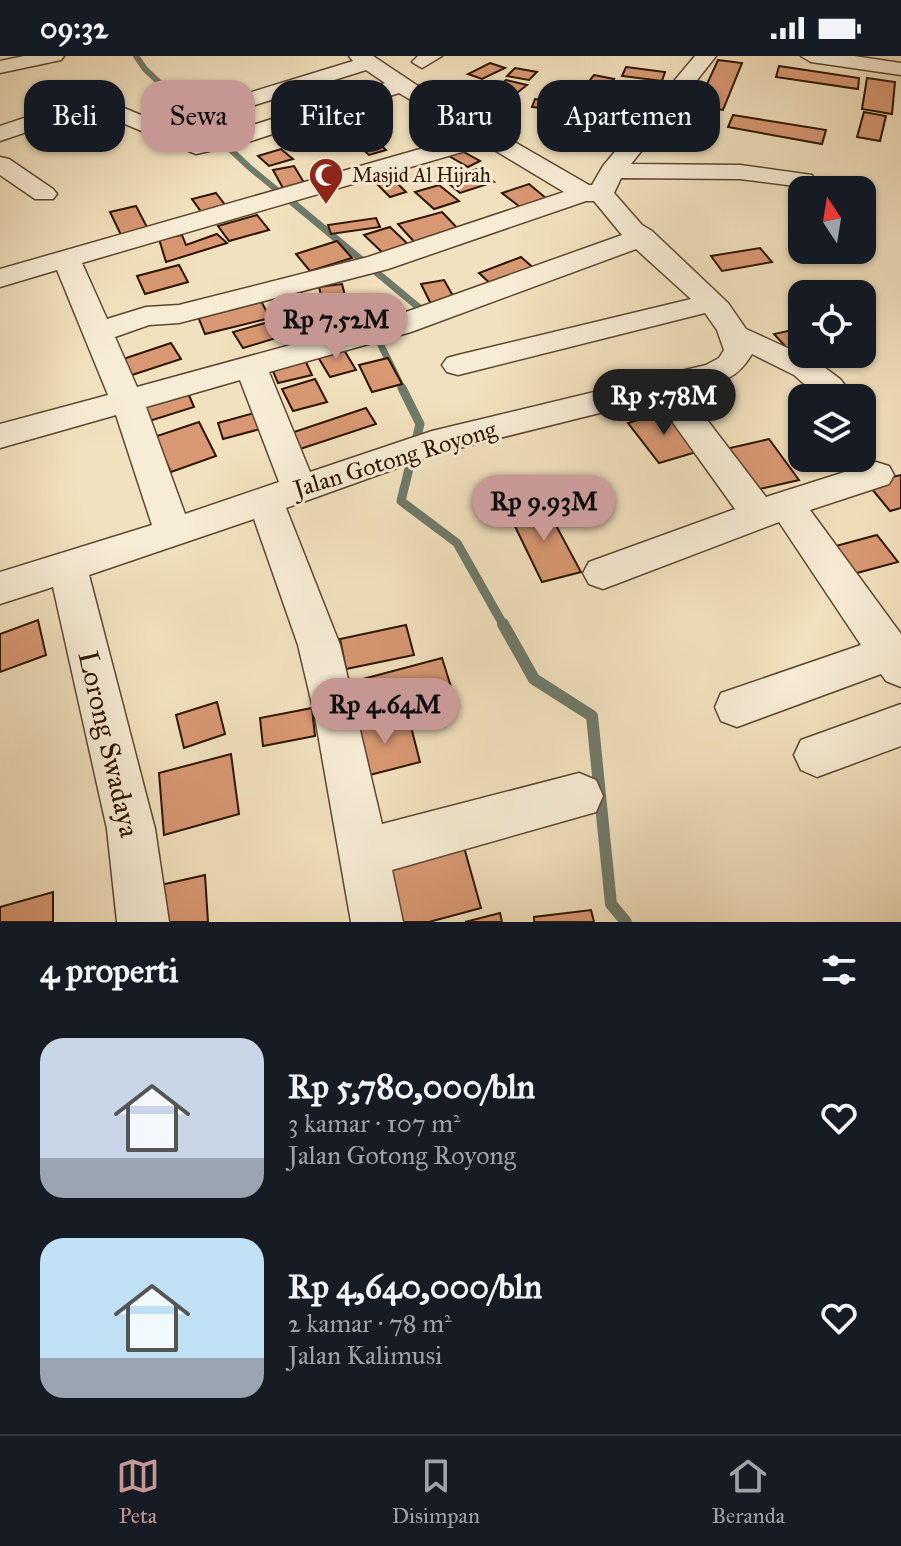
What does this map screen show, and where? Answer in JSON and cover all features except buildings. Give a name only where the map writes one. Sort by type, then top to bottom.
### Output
[{"type":"street","points":[[0,67],[54,56]]},
{"type":"street","points":[[599,186],[706,56]]},
{"type":"street","points":[[811,56],[901,69]]},
{"type":"street","points":[[255,97],[364,59],[409,89]]},
{"type":"street","points":[[0,134],[93,102],[196,147],[237,138],[402,85]]},
{"type":"street","points":[[521,151],[599,186],[616,214],[711,303],[737,336],[800,363],[827,384]]},
{"type":"street","points":[[0,278],[439,152]]},
{"type":"street","points":[[0,164],[44,194]]},
{"type":"street","points":[[98,332],[146,316],[179,314],[369,265],[599,186],[740,172],[788,178]]},
{"type":"street","points":[[0,436],[400,325],[643,237]]},
{"type":"street","points":[[67,261],[127,400],[173,533]]},
{"type":"street","points":[[458,365],[711,303]]},
{"type":"street","name":"Jalan Gotong Royong","points":[[0,588],[173,533],[418,448],[716,373],[730,365],[739,350],[737,336]]},
{"type":"street","points":[[250,365],[282,495],[291,563],[319,645],[337,717],[377,922]]},
{"type":"street","points":[[664,386],[773,509],[896,660],[737,707]]},
{"type":"street","points":[[603,573],[773,509],[876,475]]},
{"type":"street","name":"Lorong Swadaya","points":[[68,567],[131,829],[143,922]]},
{"type":"street","points":[[817,755],[901,725]]},
{"type":"street","points":[[365,853],[579,796]]},
{"type":"waterway","points":[[136,56],[145,69],[249,167],[294,204]]},
{"type":"waterway","points":[[292,202],[423,311],[419,312]]},
{"type":"waterway","points":[[375,333],[403,390]]},
{"type":"waterway","points":[[403,390],[420,424],[401,501],[457,543],[504,626]]},
{"type":"waterway","points":[[503,624],[534,679],[592,716],[611,904],[626,922]]},
{"type":"place","name":"Masjid Al Hijrah","points":[[326,206]]}]
